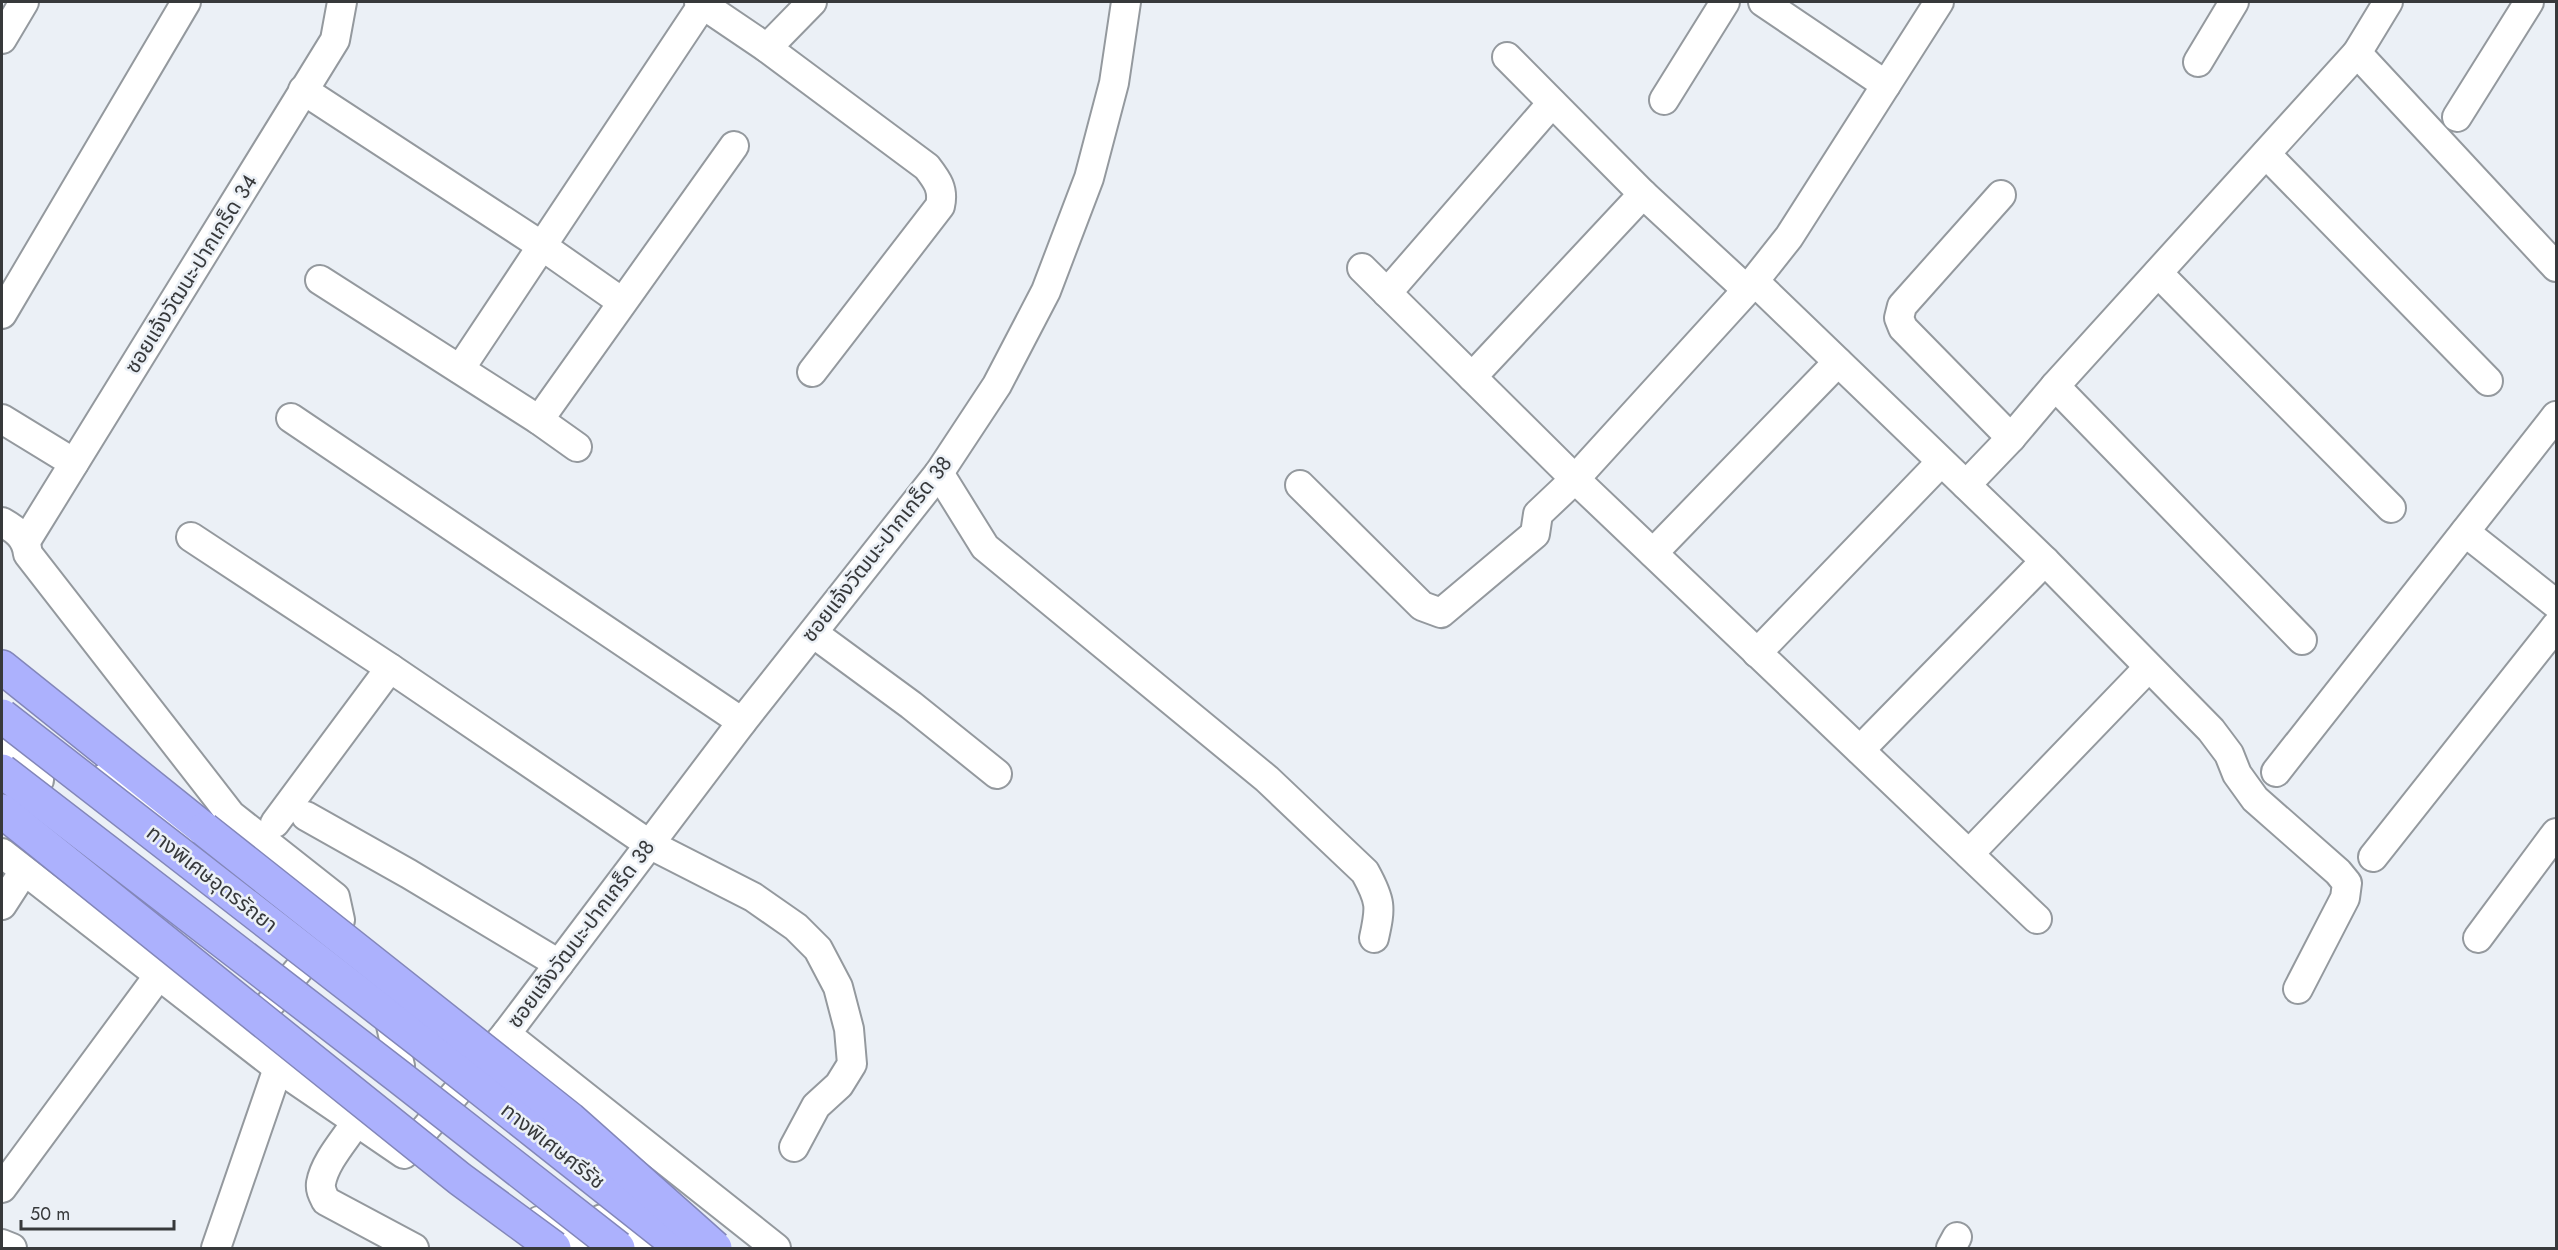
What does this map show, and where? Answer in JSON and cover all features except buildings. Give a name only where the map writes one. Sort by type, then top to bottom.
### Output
[{"type":"highway","points":[[2,667],[570,1119],[716,1248]]},
{"type":"highway","name":"ทางพิเศษอุดรรัถยา","points":[[2,716],[423,1042]]},
{"type":"highway","name":"ทางพิเศษอุดรรัถยา","points":[[2,771],[399,1071]]},
{"type":"highway","points":[[2,810],[460,1179],[554,1248]]},
{"type":"highway","name":"ทางพิเศษศรีรัช","points":[[423,1042],[682,1248]]},
{"type":"highway","name":"ทางพิเศษศรีรัช","points":[[399,1071],[618,1248]]},
{"type":"street","points":[[2,39],[24,2]]},
{"type":"street","points":[[2,314],[186,2]]},
{"type":"street","name":"ซอยแจ้งวัฒนะ-ปากเกร็ด 34","points":[[26,541],[334,40],[342,2]]},
{"type":"street","points":[[767,48],[812,2]]},
{"type":"street","name":"ซอยแจ้งวัฒนะ-ปากเกร็ด 38","points":[[357,1121],[404,1154],[506,1034],[742,722],[939,473],[997,386],[1046,291],[1089,178],[1114,83],[1126,2]]},
{"type":"street","points":[[1664,100],[1725,2]]},
{"type":"street","points":[[1763,2],[1886,85]]},
{"type":"street","points":[[1300,485],[1422,606],[1441,613],[1535,534],[1538,514],[1575,479],[1750,286],[1789,237],[1939,2]]},
{"type":"street","points":[[2198,62],[2234,2]]},
{"type":"street","points":[[1966,485],[2011,438],[2055,386],[2357,53],[2388,2]]},
{"type":"street","points":[[2457,117],[2529,2]]},
{"type":"street","points":[[460,369],[701,3],[767,48],[927,167],[937,180],[943,194],[939,206],[812,372]]},
{"type":"street","points":[[2357,53],[2556,267]]},
{"type":"street","points":[[1507,57],[1643,194],[1838,362],[2045,561],[2211,730],[2229,754],[2237,774],[2255,799],[2338,872],[2347,883],[2345,898],[2298,990]]},
{"type":"street","points":[[303,90],[542,246],[622,302]]},
{"type":"street","points":[[1387,293],[1552,103]]},
{"type":"street","points":[[539,420],[734,146]]},
{"type":"street","points":[[2266,153],[2488,381]]},
{"type":"street","points":[[1472,377],[1643,194]]},
{"type":"street","points":[[2001,195],[1902,306],[1899,318],[1903,328],[2011,438]]},
{"type":"street","points":[[1362,268],[1575,479],[2037,919]]},
{"type":"street","points":[[2158,273],[2391,508]]},
{"type":"street","points":[[320,280],[539,420],[577,447]]},
{"type":"street","points":[[1653,553],[1838,362]]},
{"type":"street","points":[[2055,386],[2301,640]]},
{"type":"street","points":[[2276,772],[2556,416]]},
{"type":"street","points":[[291,418],[742,722]]},
{"type":"street","points":[[2,419],[74,464]]},
{"type":"street","points":[[1757,653],[1941,462]]},
{"type":"street","points":[[939,473],[985,547],[1258,771],[1365,872],[1375,889],[1381,910],[1374,938]]},
{"type":"street","points":[[2,522],[13,528],[26,541],[28,554],[231,815],[335,897],[340,920],[241,1039]]},
{"type":"street","points":[[2465,532],[2556,604]]},
{"type":"street","points":[[191,537],[390,668],[649,844],[753,897],[796,927],[818,949],[838,987],[849,1029],[852,1064],[839,1085],[816,1106],[794,1147]]},
{"type":"street","points":[[1860,750],[2045,561]]},
{"type":"street","points":[[2373,857],[2556,626]]},
{"type":"street","points":[[813,633],[911,705],[997,774]]},
{"type":"street","points":[[275,823],[390,668]]},
{"type":"street","points":[[1969,854],[2148,668]]},
{"type":"street","points":[[2,698],[323,940],[346,960],[390,1021],[399,1071]]},
{"type":"street","points":[[2,751],[221,920],[238,944],[289,981],[399,1071],[448,1102],[641,1248]]},
{"type":"street","points":[[306,816],[559,963]]},
{"type":"street","points":[[2478,938],[2556,833]]},
{"type":"street","points":[[2,853],[278,1068],[357,1121],[332,1159],[320,1185],[326,1201],[414,1248]]},
{"type":"street","points":[[2,905],[24,871]]},
{"type":"street","points":[[2,1188],[159,975]]},
{"type":"street","points":[[506,1034],[776,1248]]},
{"type":"street","points":[[216,1248],[278,1068]]},
{"type":"street","points":[[423,1131],[574,1248]]},
{"type":"street","points":[[2,1244],[12,1248]]}]
